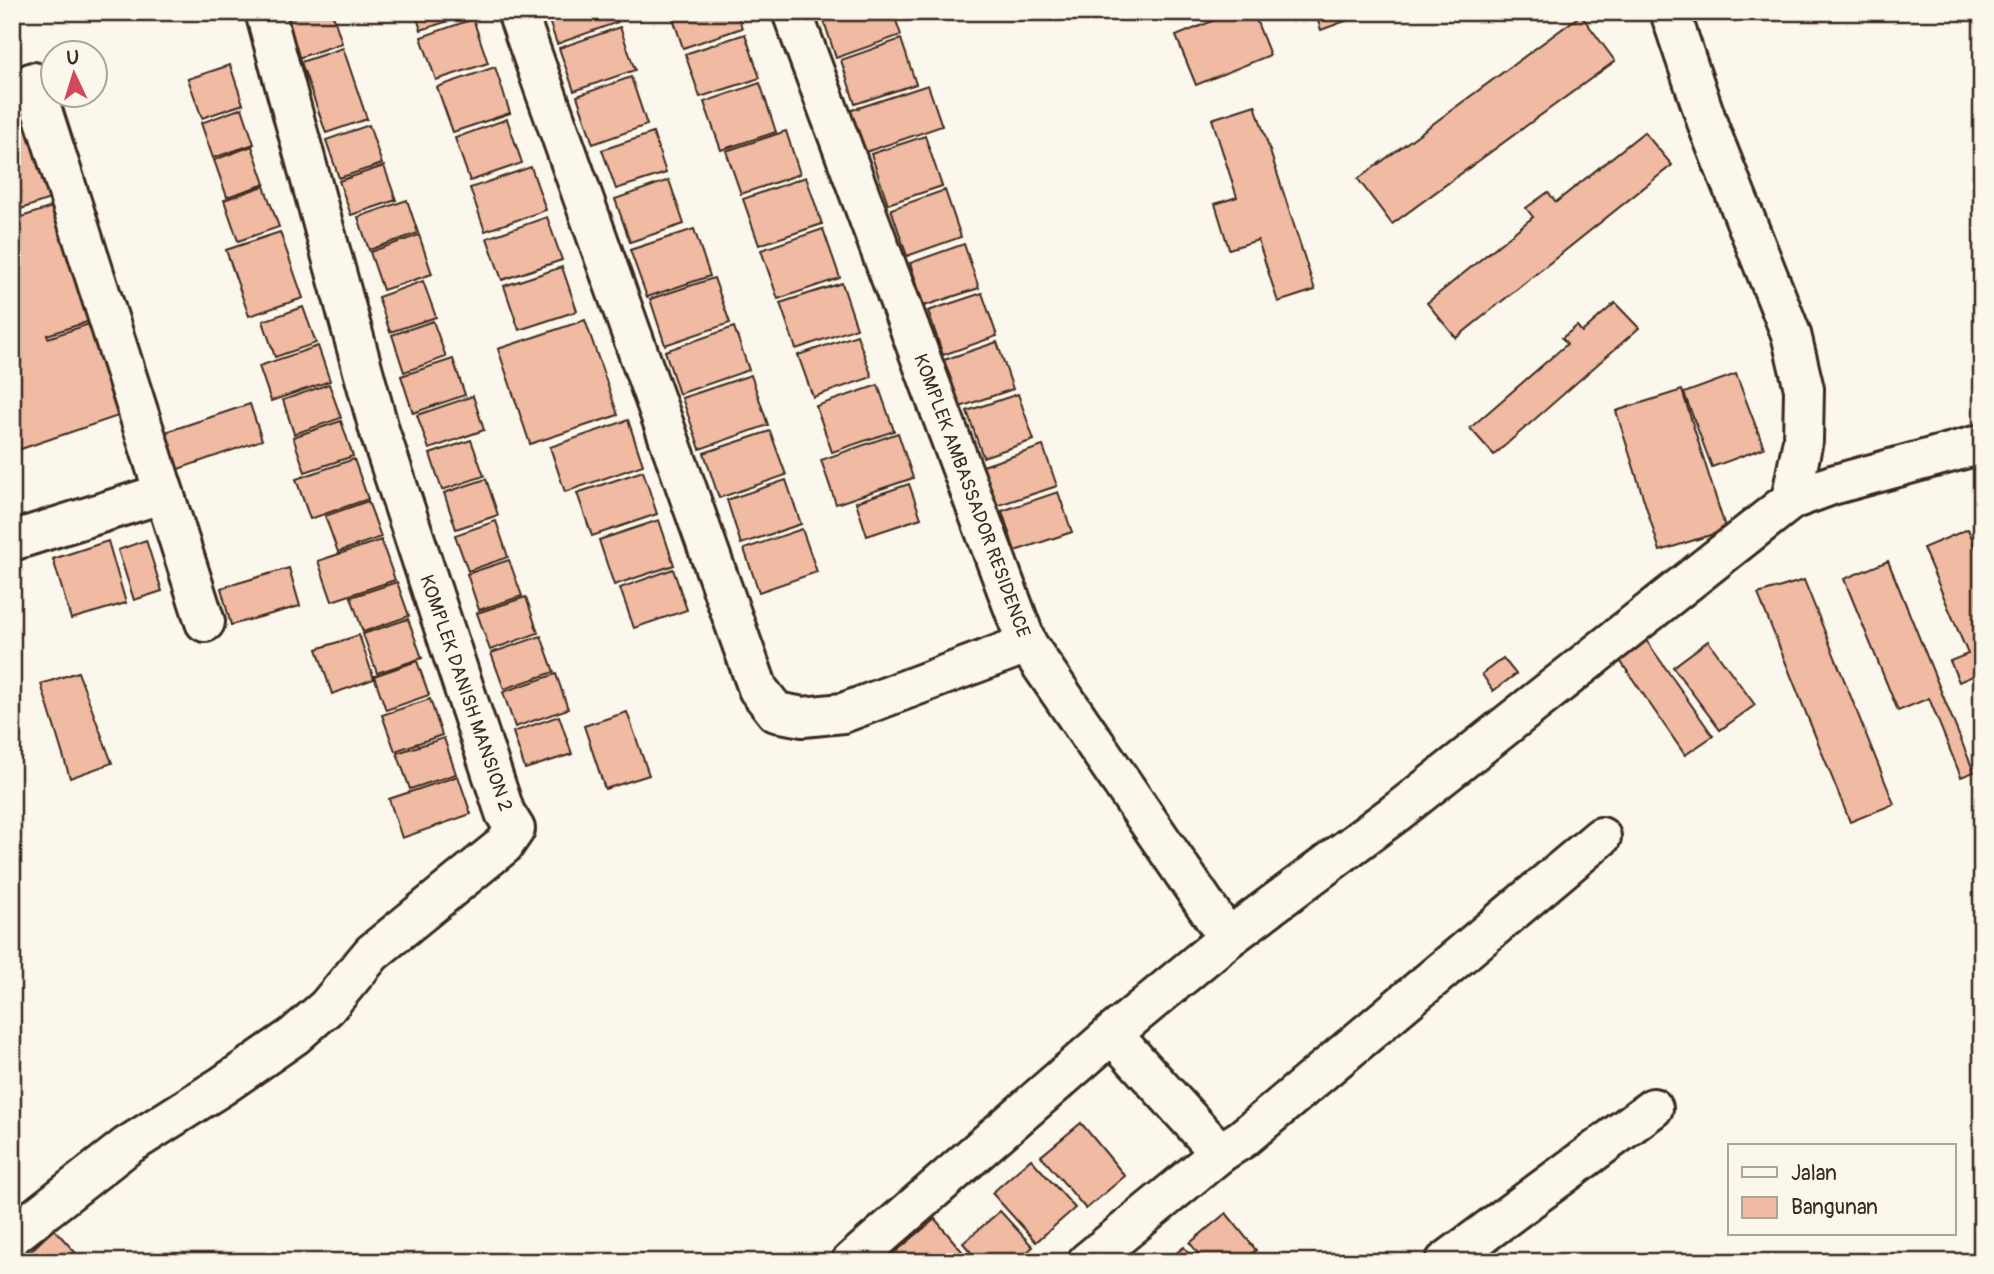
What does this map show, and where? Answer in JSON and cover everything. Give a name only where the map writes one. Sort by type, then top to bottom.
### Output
[{"type":"street","name":"KOMPLEK DANISH MANSION 2","points":[[12,1236],[127,1146],[222,1086],[294,1036],[327,1007],[372,953],[504,845],[515,829],[505,813],[380,433],[265,12]]},
{"type":"street","points":[[517,12],[758,689],[776,712],[803,717],[843,713],[1027,644]]},
{"type":"street","name":"KOMPLEK AMBASSADOR RESIDENCE","points":[[792,12],[1027,644],[1228,938]]},
{"type":"street","points":[[1670,12],[1709,128],[1791,334],[1804,388],[1804,440],[1791,500]]},
{"type":"street","points":[[33,82],[205,622]]},
{"type":"street","points":[[851,1262],[1112,1034],[1228,938],[1418,796],[1791,500],[1832,485],[1982,444]]},
{"type":"street","points":[[12,541],[164,493]]},
{"type":"street","points":[[1087,1262],[1220,1153],[1242,1139],[1601,837]]},
{"type":"street","points":[[1112,1034],[1220,1153]]},
{"type":"street","points":[[1445,1262],[1653,1108]]},
{"type":"building","points":[[308,12],[332,12],[342,43],[298,58],[285,20]]},
{"type":"building","points":[[415,12],[469,12],[470,14],[421,30]]},
{"type":"building","points":[[546,12],[615,12],[618,22],[557,44]]},
{"type":"building","points":[[671,12],[737,12],[742,28],[683,48]]},
{"type":"building","points":[[821,12],[893,12],[901,35],[836,58]]},
{"type":"building","points":[[1234,12],[1253,12],[1270,55],[1196,85],[1176,36]]},
{"type":"building","points":[[1315,12],[1370,12],[1321,30]]},
{"type":"building","points":[[1581,15],[1615,61],[1392,224],[1358,179]]},
{"type":"building","points":[[473,19],[488,63],[436,80],[421,37]]},
{"type":"building","points":[[620,27],[635,70],[574,91],[559,48]]},
{"type":"building","points":[[745,34],[760,78],[700,97],[685,54]]},
{"type":"building","points":[[901,39],[916,84],[855,104],[841,60]]},
{"type":"building","points":[[343,48],[367,119],[326,133],[301,62]]},
{"type":"building","points":[[230,65],[243,104],[202,118],[188,79]]},
{"type":"building","points":[[495,67],[510,113],[453,132],[437,87]]},
{"type":"building","points":[[631,77],[647,125],[593,144],[577,96]]},
{"type":"building","points":[[760,83],[776,132],[721,150],[704,102]]},
{"type":"building","points":[[928,85],[942,126],[860,154],[846,112]]},
{"type":"building","points":[[12,87],[50,199],[12,212]]},
{"type":"building","points":[[1255,105],[1315,290],[1278,302],[1258,240],[1229,249],[1215,204],[1237,197],[1212,119]]},
{"type":"building","points":[[242,108],[254,144],[213,158],[201,123]]},
{"type":"building","points":[[507,119],[522,163],[470,181],[455,138]]},
{"type":"building","points":[[369,125],[382,164],[339,178],[326,140]]},
{"type":"building","points":[[786,131],[800,174],[741,194],[726,151]]},
{"type":"building","points":[[1644,132],[1672,165],[1456,338],[1427,303],[1533,217],[1526,208],[1548,192],[1556,202]]},
{"type":"building","points":[[653,133],[666,173],[616,189],[602,150]]},
{"type":"building","points":[[925,136],[942,186],[888,204],[871,154]]},
{"type":"building","points":[[252,146],[265,184],[227,197],[214,160]]},
{"type":"building","points":[[384,166],[396,200],[351,215],[339,181]]},
{"type":"building","points":[[531,167],[546,210],[485,231],[470,188]]},
{"type":"building","points":[[806,177],[822,224],[759,245],[743,199]]},
{"type":"building","points":[[669,180],[684,224],[630,242],[615,199]]},
{"type":"building","points":[[264,186],[279,227],[238,241],[224,200]]},
{"type":"building","points":[[945,190],[961,237],[907,256],[891,209]]},
{"type":"building","points":[[407,200],[418,233],[369,250],[358,217]]},
{"type":"building","points":[[52,207],[90,321],[47,335],[48,338],[101,320],[133,411],[12,452],[12,358],[17,357],[12,343],[12,220]]},
{"type":"building","points":[[547,217],[562,260],[502,280],[487,238]]},
{"type":"building","points":[[694,229],[710,276],[647,297],[630,250]]},
{"type":"building","points":[[823,229],[840,278],[778,299],[761,250]]},
{"type":"building","points":[[280,232],[303,298],[249,316],[226,250]]},
{"type":"building","points":[[419,235],[432,274],[383,290],[370,252]]},
{"type":"building","points":[[964,244],[979,288],[924,306],[910,263]]},
{"type":"building","points":[[562,267],[577,311],[519,330],[504,286]]},
{"type":"building","points":[[714,278],[730,323],[665,345],[650,299]]},
{"type":"building","points":[[423,281],[436,317],[390,332],[378,297]]},
{"type":"building","points":[[842,283],[857,328],[796,349],[780,303]]},
{"type":"building","points":[[982,293],[997,336],[943,355],[928,311]]},
{"type":"building","points":[[1615,303],[1639,328],[1494,455],[1470,428],[1567,344],[1562,338],[1577,326],[1582,332]]},
{"type":"building","points":[[303,307],[316,343],[275,357],[263,321]]},
{"type":"building","points":[[585,320],[618,415],[530,444],[498,349]]},
{"type":"building","points":[[433,321],[446,357],[404,372],[392,335]]},
{"type":"building","points":[[734,327],[749,370],[679,394],[665,351]]},
{"type":"building","points":[[857,335],[872,377],[813,397],[798,355]]},
{"type":"building","points":[[997,342],[1013,389],[960,407],[944,360]]},
{"type":"building","points":[[318,346],[330,381],[271,401],[259,366]]},
{"type":"building","points":[[453,359],[465,395],[413,413],[401,376]]},
{"type":"building","points":[[1736,374],[1764,448],[1712,467],[1684,393]]},
{"type":"building","points":[[751,375],[768,425],[700,449],[682,398]]},
{"type":"building","points":[[329,384],[341,418],[294,434],[283,400]]},
{"type":"building","points":[[878,385],[894,431],[832,452],[816,406]]},
{"type":"building","points":[[1682,390],[1726,530],[1660,551],[1616,411]]},
{"type":"building","points":[[1018,394],[1034,440],[983,457],[967,411]]},
{"type":"building","points":[[473,396],[484,430],[429,449],[417,415]]},
{"type":"building","points":[[250,404],[262,440],[164,474],[151,437]]},
{"type":"building","points":[[628,420],[643,465],[565,492],[550,447]]},
{"type":"building","points":[[341,421],[353,456],[305,472],[293,437]]},
{"type":"building","points":[[770,431],[786,475],[719,498],[704,453]]},
{"type":"building","points":[[898,433],[913,478],[836,504],[821,460]]},
{"type":"building","points":[[471,440],[484,476],[442,490],[430,454]]},
{"type":"building","points":[[1043,446],[1057,486],[993,507],[980,467]]},
{"type":"building","points":[[354,459],[368,499],[310,519],[296,479]]},
{"type":"building","points":[[643,471],[657,514],[592,536],[577,493]]},
{"type":"building","points":[[486,479],[498,515],[456,529],[444,493]]},
{"type":"building","points":[[786,480],[801,524],[741,544],[727,500]]},
{"type":"building","points":[[909,484],[921,518],[867,536],[856,502]]},
{"type":"building","points":[[1058,492],[1072,532],[1015,551],[1002,511]]},
{"type":"building","points":[[368,501],[381,537],[338,552],[325,516]]},
{"type":"building","points":[[659,520],[674,565],[614,585],[599,540]]},
{"type":"building","points":[[496,521],[508,557],[468,571],[455,535]]},
{"type":"building","points":[[802,529],[817,572],[759,592],[744,549]]},
{"type":"building","points":[[1968,529],[1982,562],[1982,687],[1977,674],[1959,682],[1950,661],[1968,654],[1923,548]]},
{"type":"building","points":[[146,540],[162,591],[134,600],[118,550]]},
{"type":"building","points":[[381,540],[395,580],[332,601],[318,561]]},
{"type":"building","points":[[108,541],[126,603],[71,619],[53,559]]},
{"type":"building","points":[[509,560],[522,596],[479,610],[467,574]]},
{"type":"building","points":[[1888,561],[1974,772],[1961,777],[1929,698],[1898,711],[1844,579]]},
{"type":"building","points":[[289,568],[300,606],[231,625],[221,588]]},
{"type":"building","points":[[673,569],[687,610],[634,628],[620,588]]},
{"type":"building","points":[[1804,580],[1894,804],[1850,822],[1758,594]]},
{"type":"building","points":[[397,582],[409,616],[363,632],[351,597]]},
{"type":"building","points":[[526,597],[538,633],[490,650],[477,613]]},
{"type":"building","points":[[408,619],[422,658],[377,673],[363,634]]},
{"type":"building","points":[[359,635],[374,679],[332,694],[317,649]]},
{"type":"building","points":[[541,636],[554,672],[504,689],[491,653]]},
{"type":"building","points":[[1646,640],[1713,736],[1685,755],[1619,659]]},
{"type":"building","points":[[1708,641],[1755,705],[1720,730],[1673,667]]},
{"type":"building","points":[[1503,658],[1516,674],[1493,691],[1482,674]]},
{"type":"building","points":[[417,661],[429,695],[386,710],[374,676]]},
{"type":"building","points":[[78,672],[112,763],[70,778],[41,684]]},
{"type":"building","points":[[556,674],[568,709],[515,727],[503,692]]},
{"type":"building","points":[[430,699],[442,735],[395,751],[382,715]]},
{"type":"building","points":[[627,712],[649,775],[605,789],[584,726]]},
{"type":"building","points":[[559,716],[572,754],[525,769],[513,732]]},
{"type":"building","points":[[444,738],[456,774],[410,789],[397,753]]},
{"type":"building","points":[[458,776],[471,814],[402,838],[389,799]]},
{"type":"building","points":[[1081,1123],[1125,1176],[1086,1209],[1041,1156]]},
{"type":"building","points":[[1031,1159],[1075,1208],[1036,1242],[992,1193]]},
{"type":"building","points":[[1000,1211],[1033,1247],[1015,1262],[979,1262],[963,1243]]},
{"type":"building","points":[[1226,1213],[1256,1250],[1242,1262],[1205,1262],[1190,1243]]},
{"type":"building","points":[[935,1219],[971,1262],[889,1262],[887,1259]]},
{"type":"building","points":[[54,1229],[84,1262],[19,1262]]},
{"type":"building","points":[[1184,1247],[1195,1262],[1165,1262]]}]
